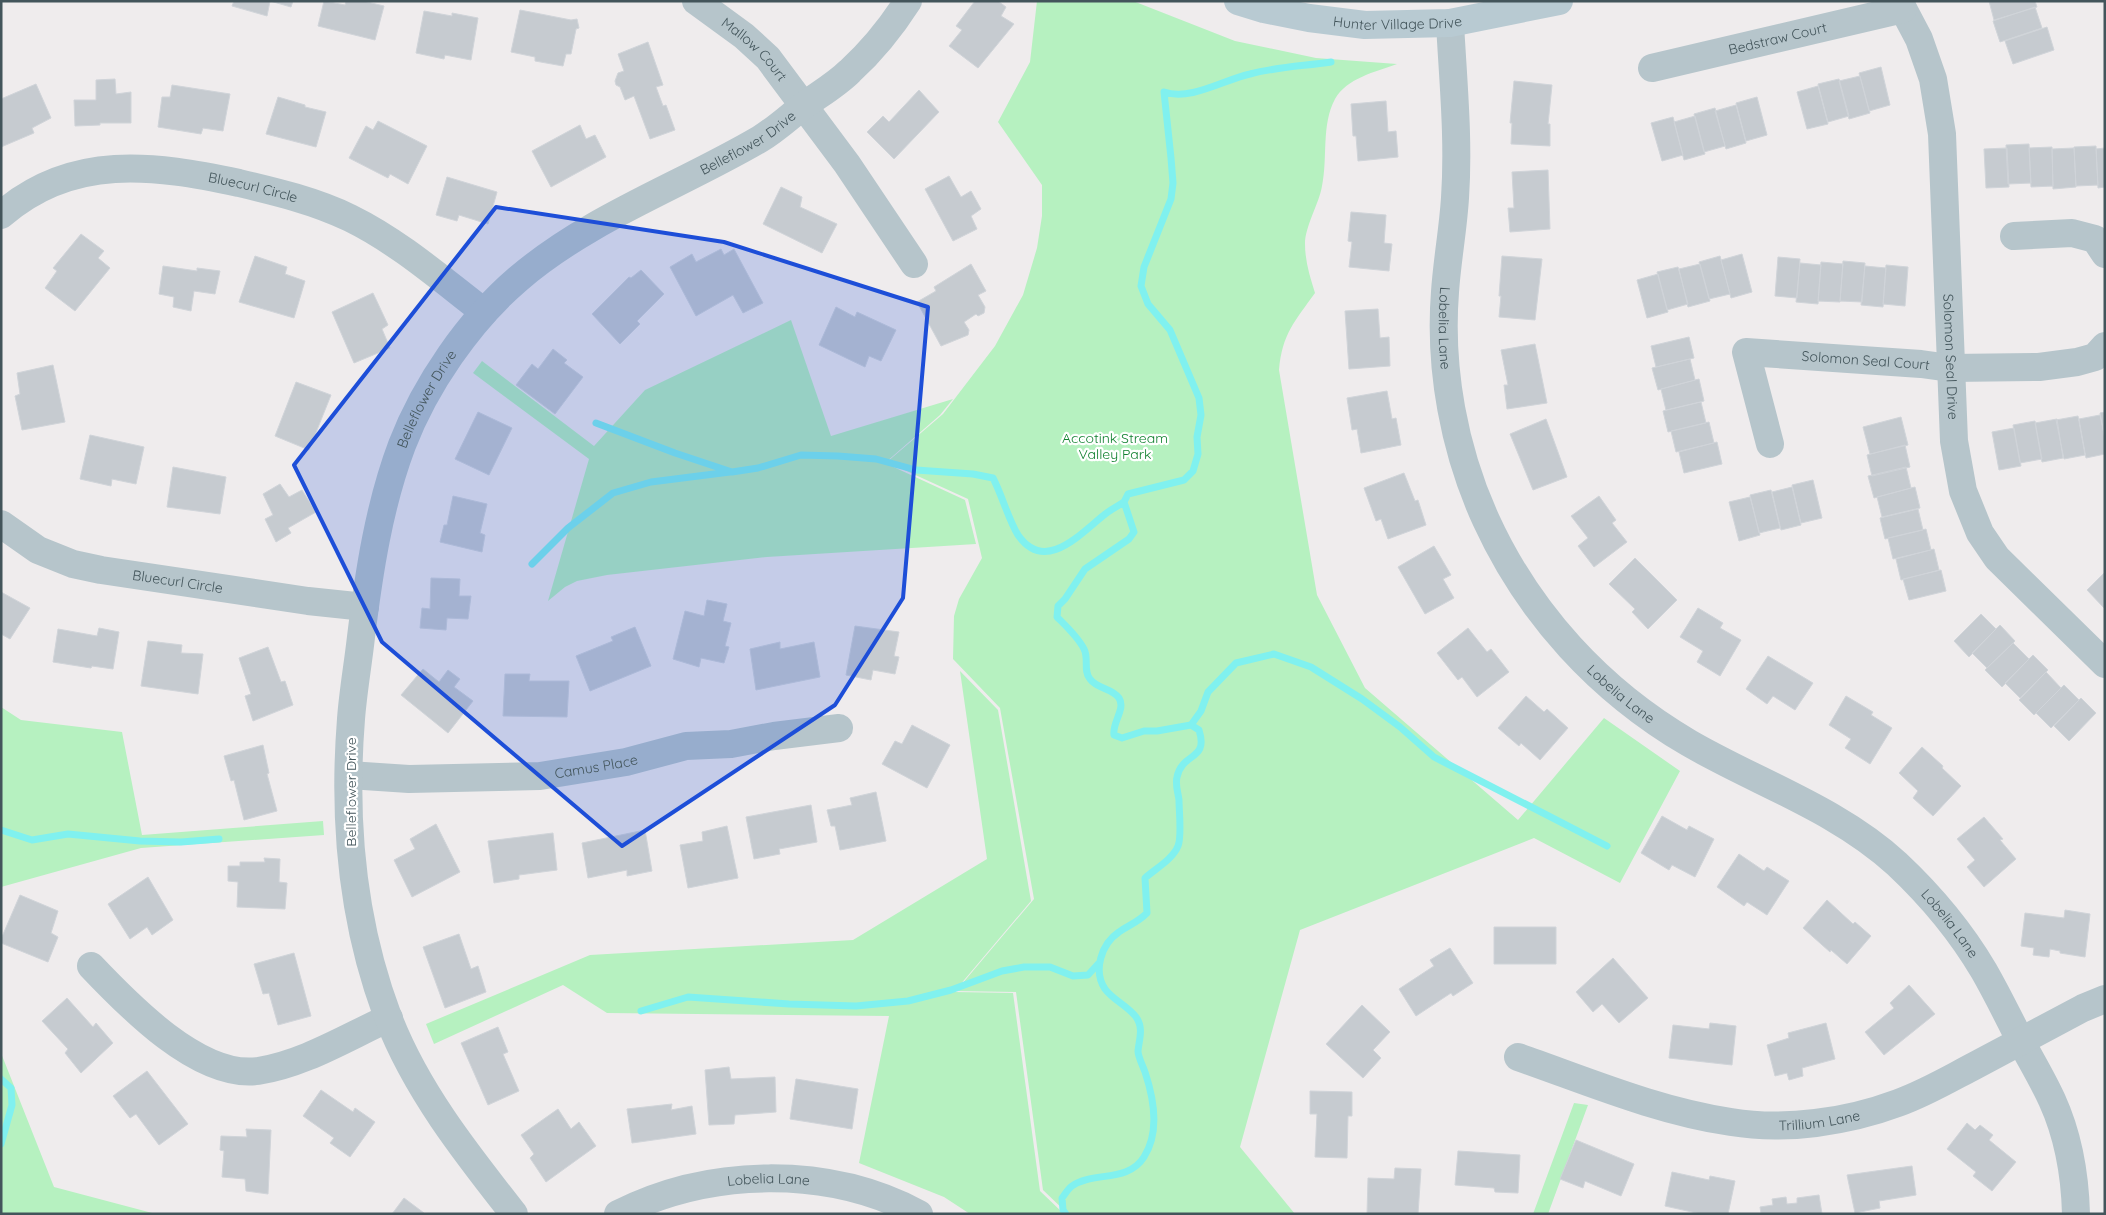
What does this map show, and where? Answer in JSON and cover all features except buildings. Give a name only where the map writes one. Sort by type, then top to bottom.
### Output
[{"type":"street","name":"Mallow Court","points":[[696,1],[744,36],[768,58],[847,164],[914,264]]},
{"type":"street","name":"Belleflower Drive","points":[[514,1214],[472,1162],[441,1117],[412,1066],[389,1018],[372,966],[358,905],[349,832],[351,718],[365,607],[386,493],[403,442],[426,394],[452,354],[484,312],[518,279],[560,247],[597,225],[763,137],[848,73],[879,40],[908,1]]},
{"type":"street","name":"Hunter Village Drive","points":[[1238,1],[1264,9],[1309,18],[1365,25],[1450,23],[1559,1]]},
{"type":"street","name":"Bedstraw Court","points":[[1652,68],[1901,5]]},
{"type":"street","name":"Solomon Seal Drive","points":[[1901,5],[1918,40],[1933,80],[1942,134],[1954,441],[1963,491],[1980,533],[1997,558],[2105,664]]},
{"type":"street","name":"Lobelia Lane","points":[[1450,23],[1457,135],[1455,200],[1444,294],[1444,339],[1448,388],[1456,433],[1469,477],[1486,520],[1509,565],[1534,604],[1560,637],[1586,665],[1644,714],[1689,743],[1836,819],[1896,863],[1931,899],[1965,942],[1984,970],[2053,1101],[2064,1132],[2073,1172],[2076,1214]]},
{"type":"street","name":"Bluecurl Circle","points":[[1,216],[36,191],[62,179],[94,171],[127,167],[157,168],[195,174],[272,191],[315,204],[350,218],[389,240],[484,312]]},
{"type":"street","points":[[2014,236],[2072,233],[2095,239],[2105,254]]},
{"type":"street","name":"Solomon Seal Court","points":[[1770,444],[1746,352],[1921,364],[1950,368],[2039,367],[2077,362],[2095,357],[2105,346]]},
{"type":"street","name":"Bluecurl Circle","points":[[1,524],[38,550],[73,564],[101,570],[288,598],[365,607]]},
{"type":"street","name":"Camus Place","points":[[349,774],[409,778],[540,776],[626,762],[686,746],[731,744],[774,736],[839,728]]},
{"type":"street","points":[[91,966],[145,1020],[196,1055],[221,1067],[238,1071],[257,1071],[285,1064],[318,1052],[389,1018]]},
{"type":"street","name":"Trillium Lane","points":[[1518,1057],[1642,1101],[1685,1113],[1732,1123],[1781,1125],[1840,1118],[1898,1103],[1927,1091],[2083,1008],[2105,999]]},
{"type":"street","name":"Lobelia Lane","points":[[618,1214],[670,1193],[710,1183],[751,1179],[797,1180],[842,1186],[889,1200],[920,1214]]},
{"type":"highlighted area","points":[[496,207],[724,242],[928,307],[903,598],[835,705],[622,846],[382,642],[294,465]]},
{"type":"green space","name":"Accotink Stream Valley Park","points":[[1037,1],[1133,1],[1235,41],[1316,58],[1397,64],[1354,81],[1340,92],[1331,109],[1326,131],[1322,186],[1307,230],[1305,244],[1307,263],[1315,293],[1286,337],[1279,370],[1317,595],[1365,688],[1518,820],[1604,718],[1680,771],[1620,883],[1534,838],[1300,930],[1240,1147],[1295,1214],[1068,1214],[1043,1190],[1016,992],[956,991],[1034,899],[1000,708],[953,659],[954,616],[959,599],[982,558],[968,499],[887,462],[943,414],[995,346],[1023,295],[1037,248],[1042,216],[1042,185],[998,122],[1030,62]]},
{"type":"green space","points":[[791,320],[831,436],[953,399],[940,415],[885,463],[965,500],[976,544],[767,557],[607,575],[577,581],[565,587],[548,601],[589,459],[473,373],[482,361],[594,446],[645,390]]},
{"type":"green space","points":[[960,671],[998,710],[1031,901],[954,992],[1013,993],[1040,1191],[1064,1214],[970,1214],[944,1197],[859,1163],[889,1016],[607,1013],[563,985],[434,1044],[426,1024],[590,955],[853,940],[987,859]]},
{"type":"green space","points":[[1,707],[21,720],[122,732],[142,835],[323,821],[324,835],[141,848],[1,887]]},
{"type":"green space","points":[[1,1053],[54,1187],[156,1214],[1,1214]]},
{"type":"green space","points":[[1574,1103],[1588,1105],[1548,1214],[1533,1214]]},
{"type":"waterway","points":[[1066,1214],[1063,1210],[1062,1198],[1071,1187],[1090,1179],[1120,1174],[1129,1170],[1144,1157],[1152,1137],[1154,1126],[1153,1104],[1138,1053],[1140,1025],[1133,1013],[1105,989],[1101,982],[1099,966],[1103,951],[1113,937],[1147,913],[1145,878],[1176,851],[1180,837],[1177,777],[1184,763],[1198,752],[1201,740],[1199,730],[1191,725],[1157,731],[1144,731],[1122,738],[1114,735],[1121,702],[1113,692],[1096,685],[1090,679],[1087,672],[1084,649],[1075,636],[1057,617],[1058,606],[1065,599],[1085,569],[1129,539],[1134,532],[1124,502],[1128,494],[1184,480],[1193,471],[1198,454],[1197,437],[1201,415],[1199,398],[1170,330],[1148,304],[1141,286],[1144,267],[1171,199],[1173,183],[1164,92],[1185,94],[1260,72],[1331,62]]},
{"type":"waterway","points":[[596,423],[732,472],[758,468],[801,455],[876,459],[916,470],[973,474],[993,478],[1018,535],[1028,546],[1039,551],[1051,551],[1062,547],[1084,532],[1106,513],[1124,502]]},
{"type":"waterway","points":[[532,564],[568,528],[613,493],[651,482],[730,472]]},
{"type":"waterway","points":[[1191,725],[1201,711],[1208,692],[1236,663],[1274,654],[1311,667],[1362,699],[1400,727],[1434,757],[1607,846]]},
{"type":"waterway","points":[[1,830],[32,840],[68,834],[140,841],[181,842],[219,839]]},
{"type":"waterway","points":[[641,1011],[688,997],[789,1004],[856,1006],[908,1001],[951,990],[1002,971],[1024,967],[1050,967],[1073,976],[1088,975],[1098,964]]},
{"type":"waterway","points":[[1,1079],[11,1088],[12,1105],[1,1144]]}]
